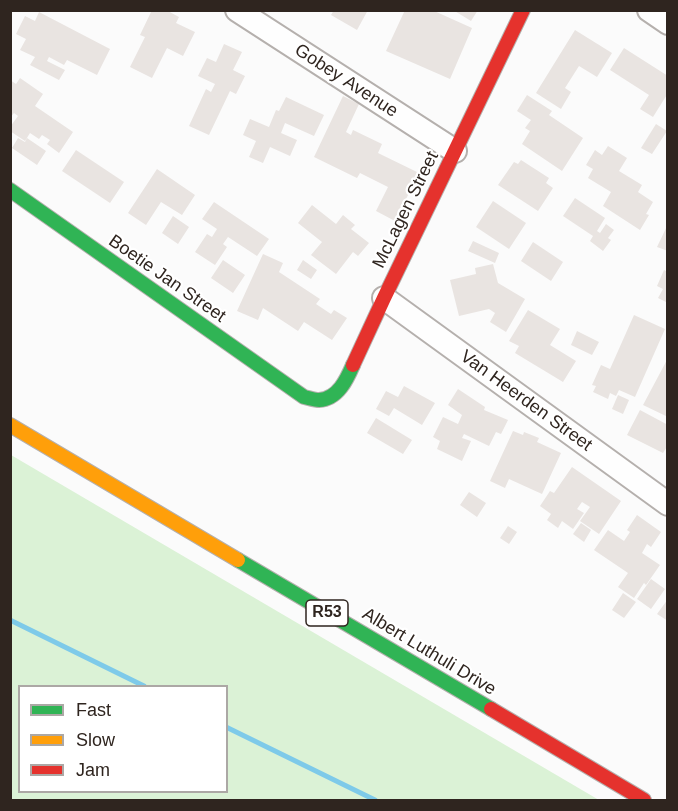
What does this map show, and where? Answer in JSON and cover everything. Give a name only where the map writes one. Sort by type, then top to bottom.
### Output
[{"type":"street","name":"Gobey Avenue","points":[[237,10],[455,151]]},
{"type":"street","name":"McLagen Street","points":[[304,398],[319,400],[332,396],[345,382],[523,10]]},
{"type":"street","points":[[649,10],[668,23]]},
{"type":"street","name":"Boetie Jan Street","points":[[10,190],[304,398]]},
{"type":"street","name":"Van Heerden Street","points":[[384,298],[668,504]]},
{"type":"street","name":"Albert Luthuli Drive","points":[[10,425],[644,801]]},
{"type":"green space","points":[[11,455],[599,800],[11,800]]},
{"type":"building","points":[[152,10],[166,10],[179,17],[176,23],[195,32],[183,56],[167,48],[152,78],[130,67],[145,37],[140,35]]},
{"type":"building","points":[[334,10],[368,10],[357,30],[331,15]]},
{"type":"building","points":[[405,10],[432,10],[472,28],[450,79],[386,51]]},
{"type":"building","points":[[453,10],[478,10],[471,21]]},
{"type":"building","points":[[39,12],[110,49],[97,75],[67,60],[64,65],[49,57],[47,61],[65,70],[59,80],[30,65],[35,57],[20,50],[26,39],[16,34],[25,16],[35,21]]},
{"type":"building","points":[[575,30],[612,53],[597,77],[579,66],[565,88],[571,92],[561,109],[536,93]]},
{"type":"building","points":[[224,44],[242,52],[233,70],[245,76],[236,94],[230,91],[209,135],[189,126],[206,89],[211,92],[215,84],[198,76],[207,58],[216,62]]},
{"type":"building","points":[[624,48],[668,76],[668,93],[653,117],[640,109],[649,95],[610,70]]},
{"type":"building","points":[[20,78],[43,94],[35,106],[73,132],[59,153],[47,144],[50,140],[42,135],[39,139],[30,133],[25,141],[10,131],[10,127],[18,116],[14,113],[10,118],[10,80],[16,84]]},
{"type":"building","points":[[527,95],[552,111],[549,115],[583,138],[562,171],[522,144],[530,131],[525,128],[531,120],[517,111]]},
{"type":"building","points":[[343,96],[359,104],[346,132],[351,135],[353,130],[382,144],[378,153],[419,173],[395,221],[376,211],[388,187],[360,173],[357,178],[314,157]]},
{"type":"building","points":[[286,97],[324,115],[314,136],[285,123],[281,133],[297,140],[290,156],[270,147],[263,163],[249,157],[256,141],[243,135],[250,119],[269,127],[276,110],[279,111]]},
{"type":"building","points":[[656,124],[667,131],[652,154],[641,148]]},
{"type":"building","points":[[18,138],[25,142],[27,138],[46,151],[37,165],[12,148]]},
{"type":"building","points":[[608,146],[627,158],[619,171],[642,185],[638,192],[653,202],[646,214],[649,215],[640,230],[603,206],[611,192],[588,178],[593,169],[586,165],[595,150],[602,155]]},
{"type":"building","points":[[76,150],[124,182],[110,203],[62,171]]},
{"type":"building","points":[[521,160],[549,178],[546,183],[553,188],[538,211],[498,185],[514,162],[518,164]]},
{"type":"building","points":[[157,169],[195,195],[182,215],[161,202],[146,225],[128,213]]},
{"type":"building","points":[[575,198],[605,218],[597,231],[600,233],[606,224],[614,230],[608,238],[611,240],[603,251],[590,241],[593,236],[563,216]]},
{"type":"building","points":[[493,201],[526,223],[509,249],[476,227]]},
{"type":"building","points":[[214,202],[269,239],[257,256],[228,237],[223,244],[227,247],[215,265],[195,252],[207,234],[212,237],[217,229],[202,219]]},
{"type":"building","points":[[312,205],[336,224],[343,215],[355,225],[351,229],[369,243],[358,256],[353,252],[336,274],[311,255],[322,242],[298,223]]},
{"type":"building","points":[[173,216],[189,227],[178,244],[162,233]]},
{"type":"building","points":[[668,224],[668,251],[657,247]]},
{"type":"building","points":[[473,241],[499,253],[495,263],[468,251]]},
{"type":"building","points":[[533,242],[563,262],[551,281],[521,261]]},
{"type":"building","points":[[263,254],[283,263],[279,272],[320,299],[316,304],[331,314],[334,310],[347,318],[332,340],[304,322],[298,331],[263,308],[258,320],[237,311]]},
{"type":"building","points":[[223,260],[245,275],[233,293],[211,278]]},
{"type":"building","points":[[303,260],[317,270],[311,279],[297,270]]},
{"type":"building","points":[[493,264],[498,283],[525,299],[506,332],[490,322],[495,313],[489,309],[459,316],[450,280],[476,274],[475,268]]},
{"type":"building","points":[[664,270],[668,272],[668,303],[658,298],[663,289],[657,286]]},
{"type":"building","points":[[528,310],[560,329],[550,345],[576,361],[563,382],[515,353],[519,346],[509,341]]},
{"type":"building","points":[[634,315],[665,329],[635,397],[619,390],[616,396],[610,393],[608,399],[593,392],[596,386],[592,385],[601,365],[610,369]]},
{"type":"building","points":[[577,331],[599,342],[592,355],[571,345]]},
{"type":"building","points":[[668,358],[668,417],[643,405]]},
{"type":"building","points":[[404,386],[435,403],[422,425],[394,408],[389,416],[376,409],[386,391],[398,397]]},
{"type":"building","points":[[458,389],[485,407],[484,410],[508,420],[501,434],[496,432],[489,446],[464,434],[462,438],[471,441],[462,461],[437,449],[440,441],[433,437],[443,417],[458,424],[462,415],[448,405]]},
{"type":"building","points":[[618,395],[629,400],[623,414],[612,409]]},
{"type":"building","points":[[640,410],[668,425],[668,445],[663,453],[627,435]]},
{"type":"building","points":[[376,418],[412,440],[403,454],[367,433]]},
{"type":"building","points":[[513,431],[523,435],[524,432],[539,438],[537,442],[561,453],[542,494],[509,479],[505,488],[490,481]]},
{"type":"building","points":[[572,467],[621,501],[599,534],[580,521],[590,507],[582,502],[577,509],[584,513],[573,529],[562,521],[558,528],[547,520],[551,514],[540,506],[550,491],[554,493]]},
{"type":"building","points":[[469,492],[486,503],[477,517],[460,505]]},
{"type":"building","points":[[637,515],[661,532],[651,547],[647,544],[642,553],[660,565],[634,598],[618,587],[628,573],[594,550],[608,530],[624,541],[630,532],[627,530]]},
{"type":"building","points":[[581,523],[591,530],[584,542],[573,534]]},
{"type":"building","points":[[508,526],[517,532],[509,544],[500,538]]},
{"type":"building","points":[[651,579],[665,589],[651,609],[637,599]]},
{"type":"building","points":[[623,593],[636,602],[624,618],[612,610]]},
{"type":"building","points":[[668,599],[668,621],[657,614]]},
{"type":"waterway","points":[[10,620],[142,685]]},
{"type":"waterway","points":[[228,728],[375,800]]},
{"type":"traffic: fast","points":[[10,190],[304,397],[319,400],[331,396],[341,387],[353,365]]},
{"type":"traffic: fast","points":[[238,560],[491,709]]},
{"type":"traffic: slow","points":[[10,425],[238,560]]},
{"type":"traffic: jam","points":[[353,365],[523,10]]},
{"type":"traffic: jam","points":[[491,709],[644,800]]}]
